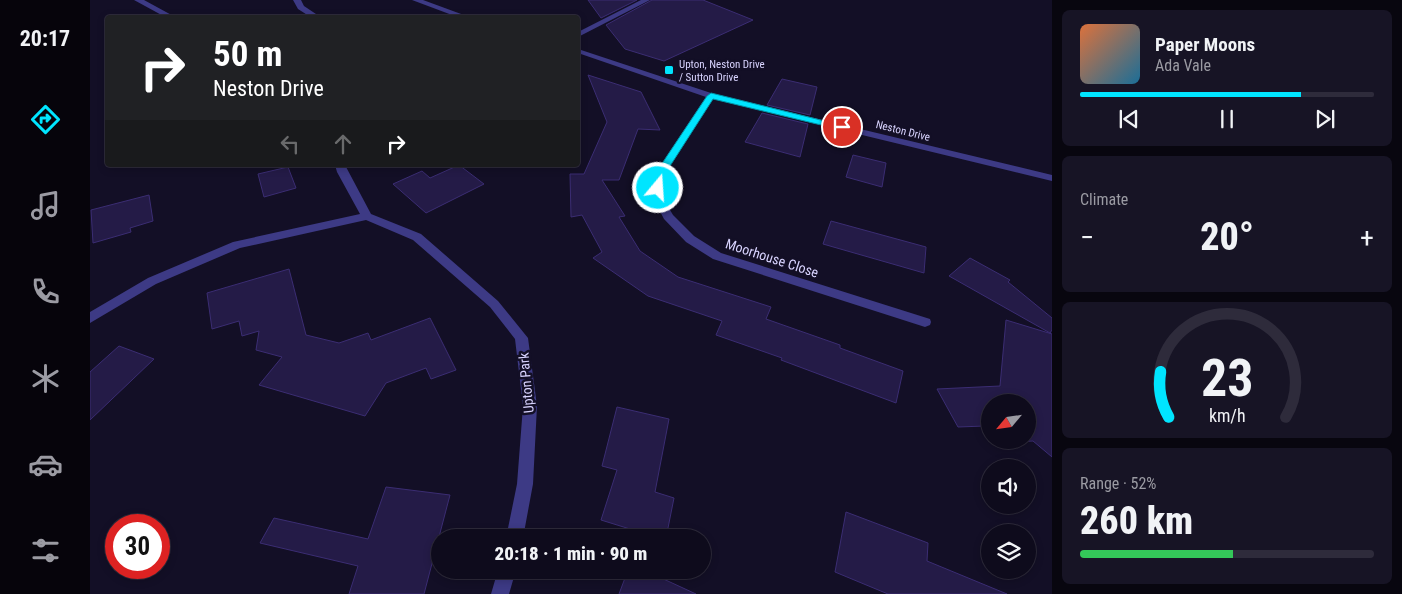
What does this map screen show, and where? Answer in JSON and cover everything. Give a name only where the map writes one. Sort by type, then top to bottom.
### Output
[{"type":"street","points":[[138,0],[168,15]]},
{"type":"street","points":[[297,0],[301,7],[314,15]]},
{"type":"street","points":[[416,0],[461,15]]},
{"type":"street","points":[[580,34],[646,0]]},
{"type":"street","name":"Neston Drive","points":[[580,52],[711,96],[1052,178]]},
{"type":"street","name":"Moorhouse Close","points":[[711,96],[658,177],[658,198],[668,216],[684,234],[690,240],[717,256],[925,322]]},
{"type":"street","points":[[90,318],[152,281],[237,245],[367,216],[341,167]]},
{"type":"street","name":"Upton Park","points":[[367,216],[417,237],[494,304],[521,338],[530,406],[525,484],[516,529]]},
{"type":"street","points":[[500,594],[504,579]]},
{"type":"building","points":[[588,0],[637,0],[601,18]]},
{"type":"building","points":[[652,0],[703,0],[753,20],[664,61],[625,49],[606,25]]},
{"type":"building","points":[[588,75],[641,92],[660,130],[638,129],[619,180],[602,180],[625,216],[619,217],[640,251],[678,277],[771,307],[766,319],[840,345],[840,348],[903,371],[896,403],[781,360],[782,358],[716,335],[722,321],[648,296],[593,258],[602,252],[582,215],[571,217],[570,174],[584,174],[607,122]]},
{"type":"building","points":[[782,79],[817,87],[810,115],[767,105]]},
{"type":"building","points":[[762,113],[808,124],[800,157],[745,142]]},
{"type":"building","points":[[853,155],[886,163],[882,187],[846,177]]},
{"type":"building","points":[[288,167],[296,188],[264,197],[258,174]]},
{"type":"building","points":[[455,167],[462,167],[484,184],[426,213],[393,184],[422,171],[430,178]]},
{"type":"building","points":[[149,195],[153,221],[130,228],[131,232],[93,243],[91,210]]},
{"type":"building","points":[[831,221],[926,247],[924,273],[823,244]]},
{"type":"building","points":[[970,258],[1010,280],[1008,282],[1052,318],[1052,330],[1050,333],[949,276]]},
{"type":"building","points":[[289,269],[306,335],[339,343],[368,333],[371,340],[430,318],[456,370],[431,379],[426,368],[386,383],[365,416],[259,385],[282,357],[256,350],[259,331],[242,336],[239,321],[212,329],[207,293]]},
{"type":"building","points":[[1006,320],[1052,334],[1052,457],[1036,444],[1036,394],[981,394],[981,426],[958,427],[937,389],[1000,386]]},
{"type":"building","points":[[119,346],[154,359],[90,420],[90,372]]},
{"type":"building","points":[[617,407],[669,419],[655,492],[674,498],[668,529],[630,529],[601,520],[617,470],[602,466]]},
{"type":"building","points":[[386,487],[450,495],[441,529],[431,529],[431,567],[424,594],[349,594],[358,566],[260,543],[274,518],[368,539]]},
{"type":"building","points":[[846,512],[928,543],[927,561],[1007,594],[888,594],[835,572]]},
{"type":"building","points":[[625,579],[664,579],[696,594],[619,594]]},
{"type":"place","name":"Upton, Neston Drive / Sutton Drive","points":[[669,70]]},
{"type":"route","points":[[658,188],[658,177],[711,96],[842,127]]}]
